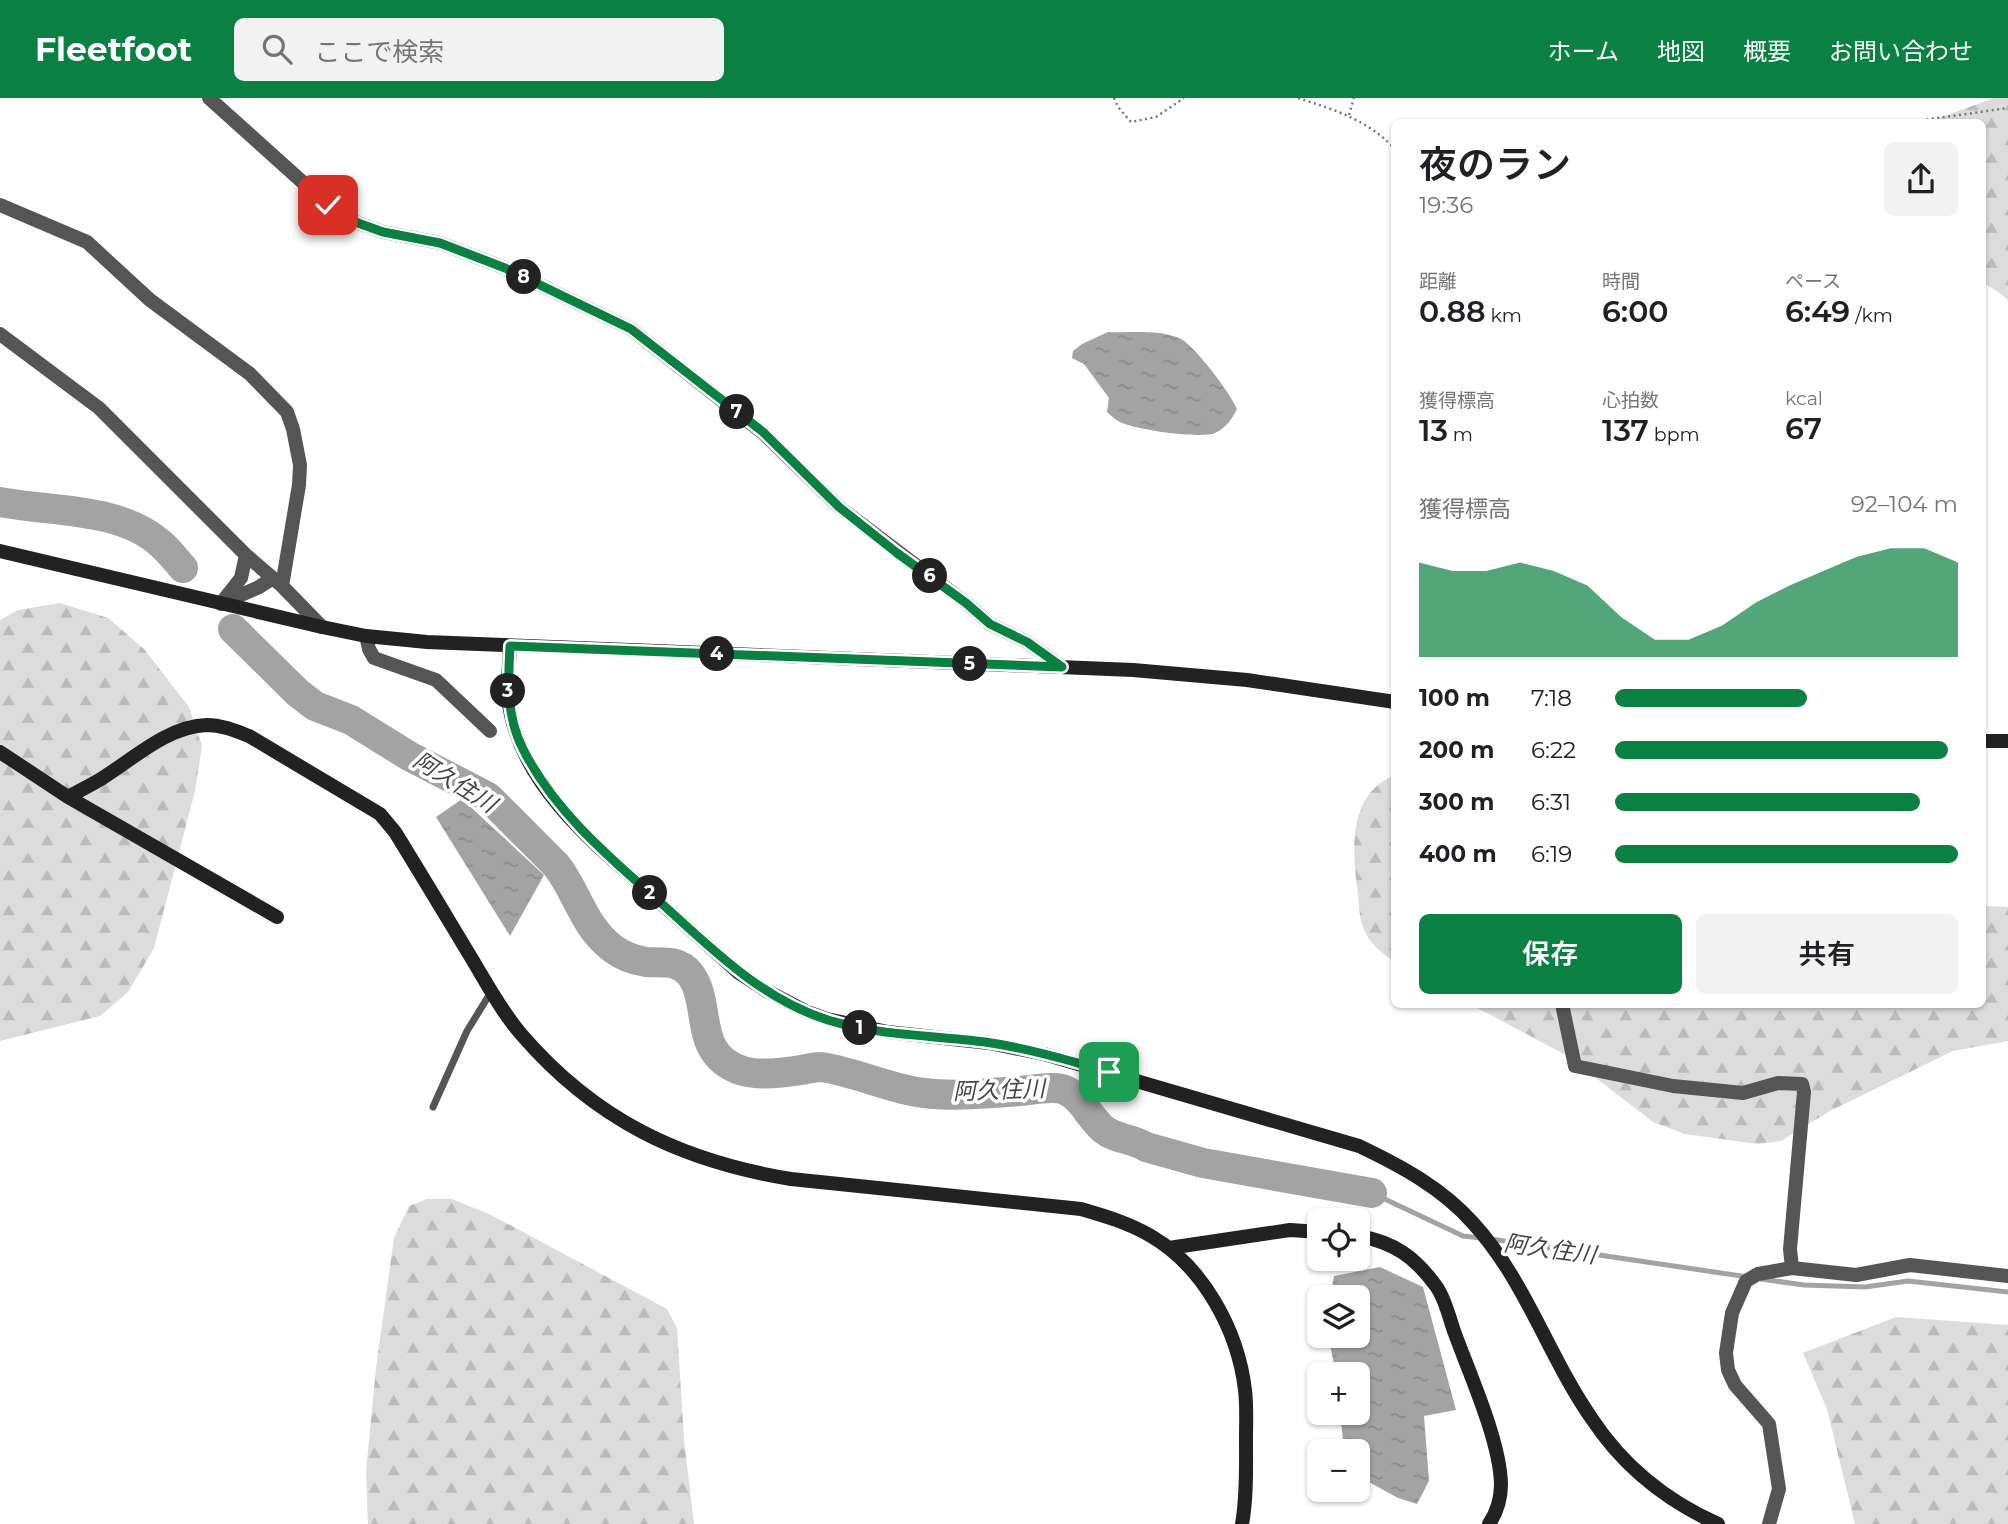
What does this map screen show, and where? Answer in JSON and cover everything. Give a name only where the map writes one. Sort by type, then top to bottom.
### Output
[{"type":"street","points":[[209,98],[328,205],[358,223],[383,232],[440,243],[505,268],[631,329],[763,432],[858,523],[990,624],[1027,642],[1062,667]]},
{"type":"street","points":[[0,205],[87,242],[150,300],[250,374],[287,412],[300,465],[299,485],[277,582]]},
{"type":"street","points":[[0,334],[99,408],[322,627]]},
{"type":"street","points":[[0,551],[366,636],[510,646],[1062,667],[1247,680],[1391,701]]},
{"type":"street","points":[[221,604],[240,578],[246,555]]},
{"type":"street","points":[[221,604],[277,582]]},
{"type":"street","points":[[366,636],[374,658],[436,680],[490,731]]},
{"type":"street","points":[[510,646],[510,714],[523,748],[542,782],[557,803],[590,837],[739,973],[765,990],[827,1020],[888,1032],[989,1043],[1044,1054],[1359,1146],[1393,1162],[1451,1201],[1474,1223],[1503,1259],[1591,1419],[1624,1459],[1651,1484],[1683,1507],[1718,1524]]},
{"type":"street","points":[[68,797],[185,728],[208,725],[229,728],[249,736],[380,814],[395,832],[520,1033],[580,1092],[644,1133],[681,1151],[720,1165],[791,1179],[1081,1209],[1136,1227],[1169,1248],[1205,1287],[1233,1337],[1240,1362],[1246,1404],[1242,1524]]},
{"type":"street","points":[[1986,741],[2008,741]]},
{"type":"street","points":[[0,752],[68,797],[277,916]]},
{"type":"street","points":[[1563,1008],[1575,1066],[1673,1086],[1743,1093],[1778,1083],[1802,1084],[1804,1092],[1790,1249],[1792,1268]]},
{"type":"street","points":[[1169,1248],[1290,1230],[1307,1231]]},
{"type":"street","points":[[1370,1238],[1403,1251],[1438,1289],[1479,1398],[1499,1468],[1500,1497],[1497,1512],[1489,1524]]},
{"type":"street","points":[[1769,1524],[1779,1489],[1769,1424],[1735,1385],[1728,1370],[1726,1353],[1732,1314],[1746,1281],[1758,1274],[1792,1268],[1856,1275],[1910,1265],[2008,1276]]},
{"type":"lane","points":[[433,1107],[467,1031],[492,991]]},
{"type":"path","points":[[1114,98],[1131,122],[1156,117],[1184,98]]},
{"type":"path","points":[[1298,98],[1349,115],[1384,137],[1391,145]]},
{"type":"path","points":[[1349,115],[1354,98]]},
{"type":"path","points":[[1931,119],[2008,108]]},
{"type":"green space","points":[[1994,98],[2008,98],[2008,300],[1986,285],[1986,119],[1936,119]]},
{"type":"green space","points":[[60,603],[108,618],[144,649],[189,707],[202,746],[195,791],[154,948],[128,992],[100,1016],[0,1041],[0,620],[18,610]]},
{"type":"green space","points":[[1391,777],[1391,959],[1380,951],[1365,932],[1359,910],[1354,860],[1356,826],[1361,810],[1368,796],[1379,784]]},
{"type":"green space","points":[[1986,906],[2008,907],[2008,1041],[1953,1051],[1830,1111],[1781,1141],[1758,1144],[1685,1134],[1653,1122],[1566,1055],[1478,1008],[1986,1008]]},
{"type":"green space","points":[[427,1199],[452,1199],[491,1215],[667,1309],[677,1328],[684,1439],[694,1524],[368,1524],[366,1472],[376,1368],[394,1238],[409,1206]]},
{"type":"green space","points":[[1896,1317],[2008,1325],[2008,1524],[1855,1524],[1827,1409],[1803,1353]]},
{"type":"water","points":[[1108,332],[1162,333],[1186,342],[1220,381],[1233,402],[1237,409],[1231,420],[1215,433],[1196,435],[1139,428],[1115,419],[1107,412],[1109,398],[1084,364],[1072,358],[1073,351],[1082,344]]},
{"type":"water","points":[[462,799],[544,875],[510,936],[436,817]]},
{"type":"water","points":[[1380,1267],[1423,1287],[1456,1410],[1424,1416],[1429,1481],[1417,1504],[1398,1498],[1370,1483],[1370,1439],[1343,1439],[1341,1425],[1370,1425],[1370,1362],[1334,1362],[1331,1348],[1370,1348],[1370,1285],[1332,1285],[1334,1276]]},
{"type":"waterway","name":"阿久住川","points":[[0,502],[85,513],[126,523],[161,544],[183,568]]},
{"type":"waterway","name":"阿久住川","points":[[233,629],[298,693],[315,706],[351,720],[409,756],[488,797],[556,865],[587,919],[612,948],[637,960],[680,966],[690,974],[701,1000],[709,1041],[716,1053],[727,1063],[743,1071],[764,1074],[821,1067],[898,1088],[936,1094],[1062,1089],[1074,1096],[1108,1133],[1146,1147],[1203,1163],[1372,1193]]},
{"type":"waterway","name":"阿久住川","points":[[1372,1193],[1463,1236],[1481,1238]]},
{"type":"waterway","name":"阿久住川","points":[[1491,1239],[1748,1277]]},
{"type":"waterway","name":"阿久住川","points":[[1761,1279],[1804,1285],[1865,1287],[1908,1281],[2008,1292]]},
{"type":"route","points":[[328,205],[358,223],[383,232],[440,243],[505,268],[631,329],[763,432],[839,507],[897,553],[944,586],[990,624],[1027,642],[1062,667],[510,646],[508,690],[510,714],[523,748],[557,803],[629,875],[739,973],[765,990],[827,1020],[860,1028],[989,1043],[1044,1054],[1109,1072]]}]
